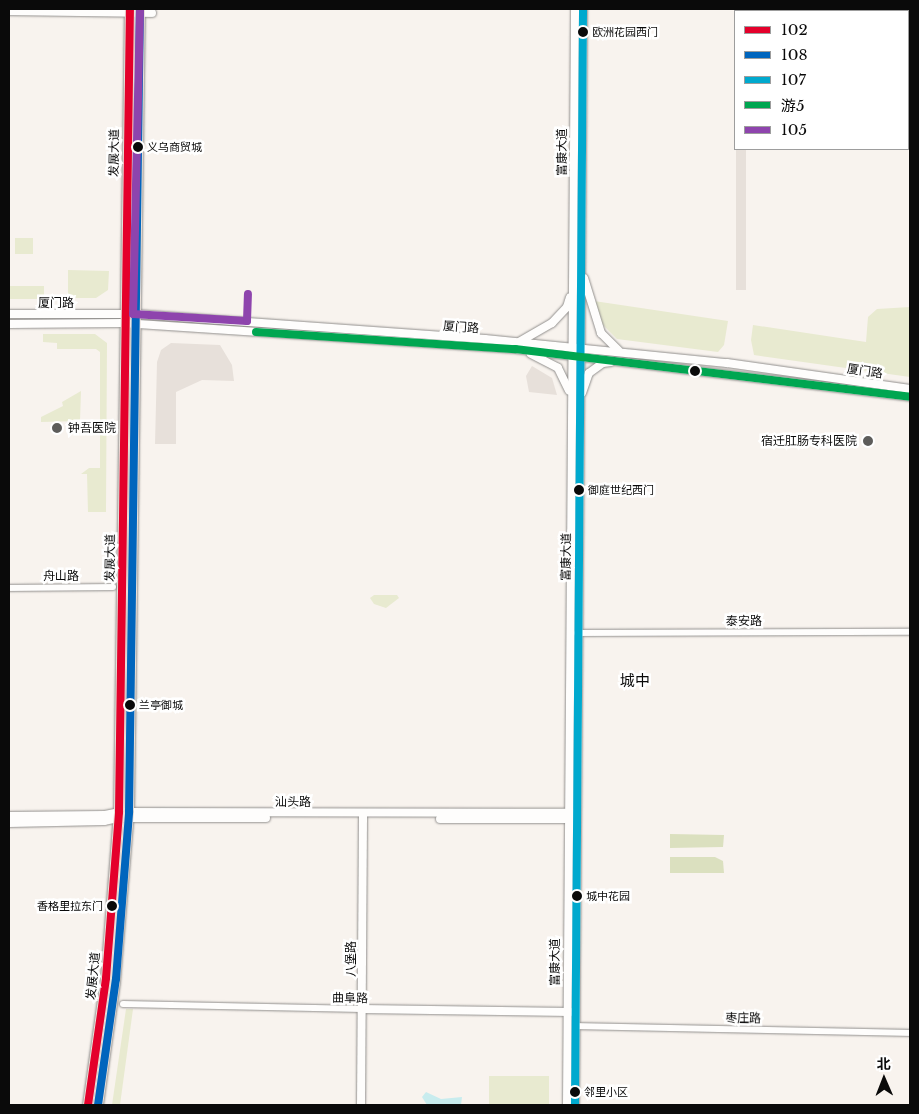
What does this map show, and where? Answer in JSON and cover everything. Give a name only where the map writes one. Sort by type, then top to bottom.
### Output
[{"type":"main road","name":"发展大道","points":[[88,1105],[106,978],[124,815],[123,318],[135,11]]},
{"type":"main road","name":"发展大道","points":[[98,1105],[116,974],[124,815],[136,319],[135,11]]},
{"type":"street","name":"富康大道","points":[[575,9],[577,260]]},
{"type":"street","name":"富康大道","points":[[575,1105],[576,352],[583,9]]},
{"type":"street","points":[[9,12],[135,11],[152,13]]},
{"type":"street","points":[[515,346],[546,328],[568,307],[577,260]]},
{"type":"street","points":[[577,260],[596,322],[605,339],[621,352]]},
{"type":"street","name":"厦门路","points":[[9,314],[123,318],[515,346],[576,352],[618,360],[910,397]]},
{"type":"street","name":"厦门路","points":[[9,324],[123,318]]},
{"type":"street","points":[[515,346],[544,358],[558,368],[576,404]]},
{"type":"street","name":"厦门路","points":[[576,352],[621,352],[910,389]]},
{"type":"street","points":[[576,404],[589,374],[603,363],[618,360]]},
{"type":"street","name":"富康大道","points":[[566,1105],[567,816],[576,404]]},
{"type":"street","name":"舟山路","points":[[9,588],[112,587]]},
{"type":"street","name":"泰安路","points":[[577,634],[910,632]]},
{"type":"street","name":"汕头路","points":[[9,823],[104,821],[124,815]]},
{"type":"street","name":"汕头路","points":[[9,816],[576,816]]},
{"type":"street","name":"八堡路","points":[[361,1105],[363,816]]},
{"type":"street","name":"曲阜路","points":[[123,1004],[575,1012]]},
{"type":"street","name":"枣庄路","points":[[576,1026],[910,1033]]},
{"type":"green space","points":[[15,238],[33,238],[33,254],[15,254]]},
{"type":"green space","points":[[68,270],[109,271],[108,290],[96,298],[68,298]]},
{"type":"green space","points":[[9,286],[44,286],[44,299],[9,299]]},
{"type":"green space","points":[[594,301],[728,321],[724,345],[718,352],[617,339],[600,322]]},
{"type":"green space","points":[[910,307],[910,377],[754,355],[751,340],[753,325],[866,342],[868,317],[877,309]]},
{"type":"green space","points":[[43,334],[95,334],[107,343],[106,512],[88,512],[87,474],[81,474],[89,468],[100,468],[100,352],[96,349],[57,349],[57,343],[43,342]]},
{"type":"green space","points":[[81,391],[80,421],[41,422],[41,417],[63,406],[62,402]]},
{"type":"green space","points":[[374,595],[397,595],[399,598],[386,608],[374,604],[370,598]]},
{"type":"green space","points":[[670,834],[724,835],[723,847],[670,848]]},
{"type":"green space","points":[[670,857],[715,857],[723,861],[724,873],[670,873]]},
{"type":"green space","points":[[126,1009],[133,1009],[120,1105],[112,1105]]},
{"type":"green space","points":[[489,1076],[549,1076],[549,1105],[489,1105]]},
{"type":"shaded area","points":[[736,150],[746,150],[746,290],[736,290]]},
{"type":"shaded area","points":[[171,343],[220,345],[232,365],[234,381],[202,380],[176,392],[176,444],[155,444],[157,362],[161,350]]},
{"type":"shaded area","points":[[532,366],[552,378],[557,395],[529,392],[526,376]]},
{"type":"water","points":[[426,1092],[441,1099],[462,1097],[461,1105],[427,1105],[422,1097]]},
{"type":"transit line","name":"102","points":[[88,1105],[106,978],[119,812],[130,9]]},
{"type":"transit line","name":"108","points":[[98,1105],[116,979],[129,812],[140,9]]},
{"type":"transit line","name":"105","points":[[140,9],[133,314],[247,321],[248,294]]},
{"type":"transit line","name":"107","points":[[575,1105],[583,9]]},
{"type":"transit line","name":"游5","points":[[256,332],[515,349],[910,397]]},
{"type":"place","name":"欧洲花园西门","points":[[583,32]]},
{"type":"place","name":"义乌商贸城","points":[[138,147]]},
{"type":"place","name":"钟吾医院","points":[[57,428]]},
{"type":"place","name":"宿迁肛肠专科医院","points":[[868,441]]},
{"type":"place","name":"御庭世纪西门","points":[[579,490]]},
{"type":"place","name":"兰亭御城","points":[[130,705]]},
{"type":"place","name":"城中花园","points":[[577,896]]},
{"type":"place","name":"香格里拉东门","points":[[112,906]]},
{"type":"place","name":"邻里小区","points":[[575,1092]]},
{"type":"district","name":"城中","points":[[635,681]]}]
